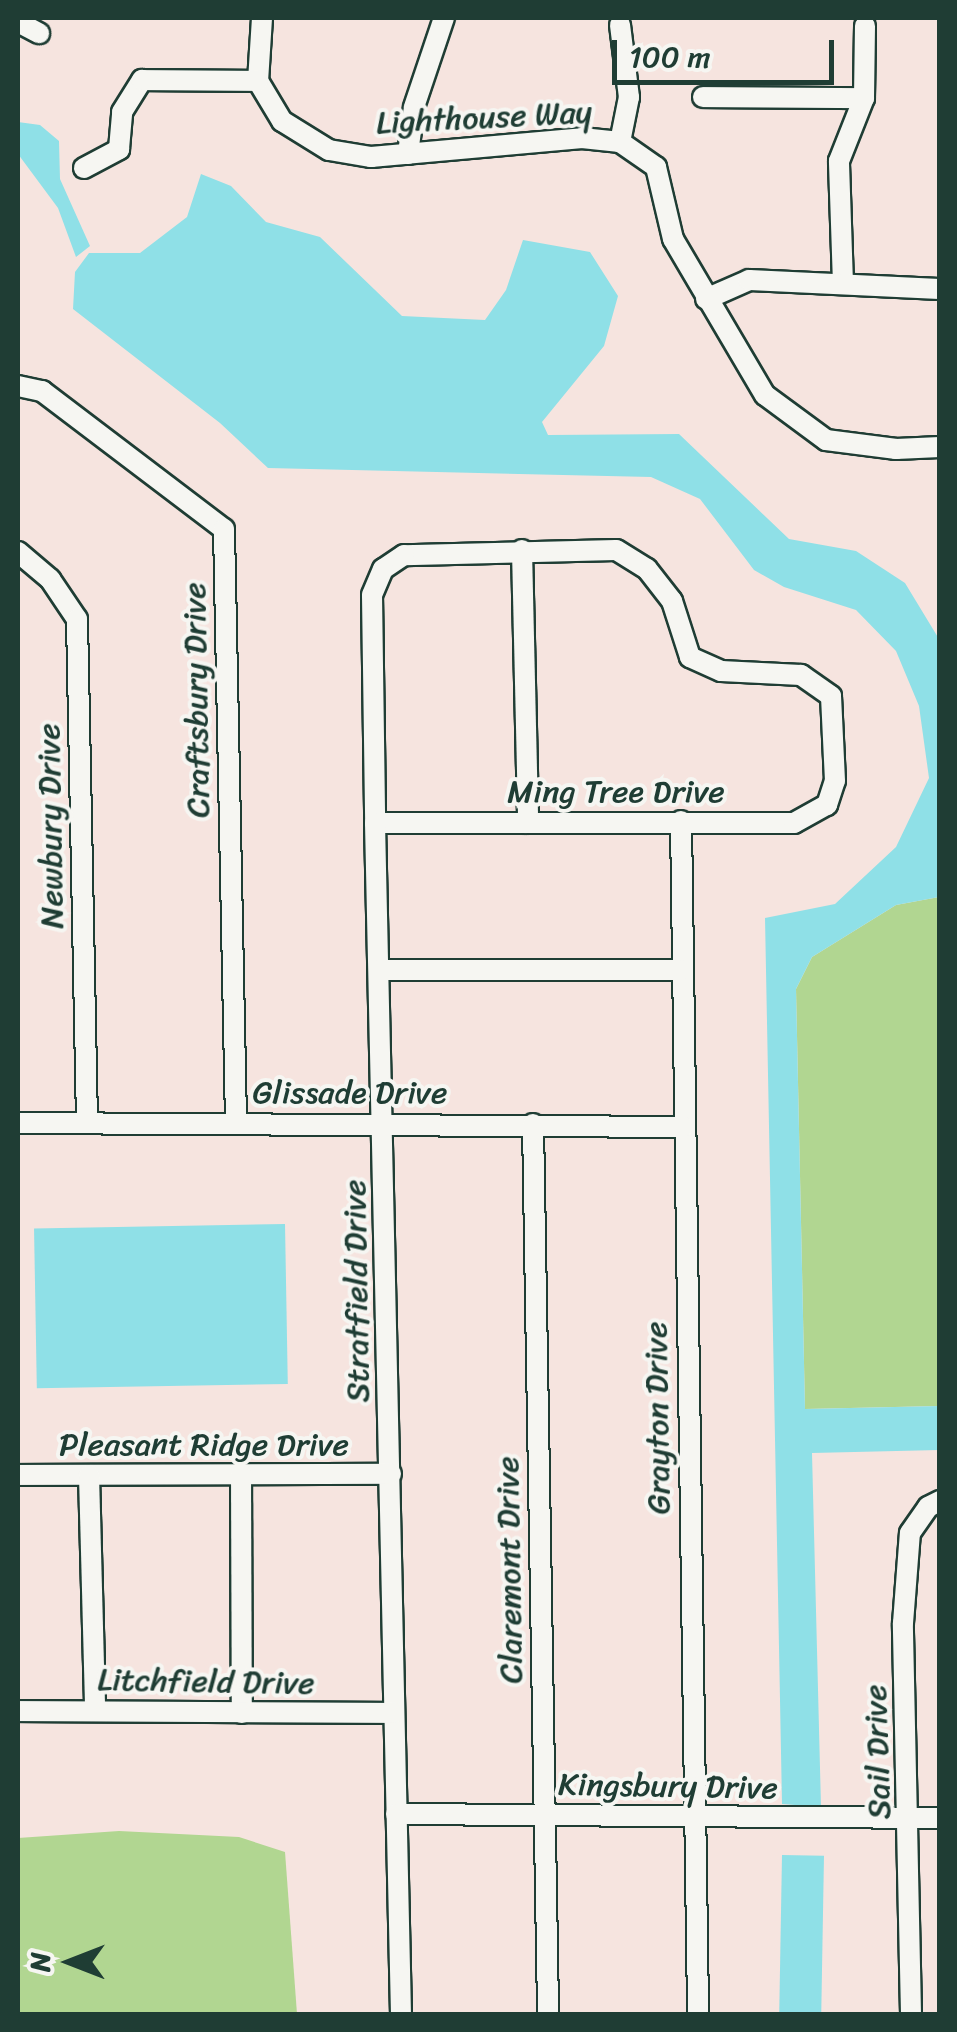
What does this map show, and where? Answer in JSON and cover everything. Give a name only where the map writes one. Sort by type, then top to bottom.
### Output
[{"type":"street","points":[[84,168],[119,149],[122,112],[142,80],[258,81],[262,18]]},
{"type":"street","points":[[408,154],[414,107],[444,18]]},
{"type":"street","points":[[18,22],[40,32]]},
{"type":"street","points":[[620,25],[629,97],[620,142]]},
{"type":"street","points":[[842,284],[838,161],[864,98],[865,26]]},
{"type":"street","name":"Lighthouse Way","points":[[258,81],[282,121],[329,150],[371,157],[582,138],[620,142],[656,167],[673,239],[765,395],[826,440],[896,449],[940,447]]},
{"type":"street","points":[[703,96],[864,98]]},
{"type":"street","points":[[706,299],[750,280],[940,289]]},
{"type":"street","name":"Craftsbury Drive","points":[[18,386],[42,391],[224,529],[236,1123]]},
{"type":"street","points":[[522,550],[528,822]]},
{"type":"street","name":"Stratfield Drive","points":[[401,2014],[372,595],[383,570],[404,555],[522,550]]},
{"type":"street","name":"Ming Tree Drive","points":[[375,823],[794,823],[827,805],[835,781],[832,696],[800,674],[721,671],[690,657],[672,600],[647,569],[616,550],[522,550]]},
{"type":"street","name":"Newbury Drive","points":[[18,552],[50,579],[77,619],[86,1122]]},
{"type":"street","name":"Grayton Drive","points":[[681,821],[680,970],[698,2014]]},
{"type":"street","points":[[380,970],[680,970]]},
{"type":"street","name":"Glissade Drive","points":[[18,1122],[683,1126]]},
{"type":"street","name":"Claremont Drive","points":[[533,1124],[548,2014]]},
{"type":"street","name":"Pleasant Ridge Drive","points":[[18,1475],[390,1474]]},
{"type":"street","points":[[89,1475],[95,1710]]},
{"type":"street","points":[[241,1475],[242,1713]]},
{"type":"street","name":"Sail Drive","points":[[912,2014],[911,1818],[904,1623],[910,1533],[928,1507],[940,1501]]},
{"type":"street","name":"Litchfield Drive","points":[[18,1711],[394,1713]]},
{"type":"street","name":"Kingsbury Drive","points":[[396,1814],[695,1820],[940,1818]]},
{"type":"green space","points":[[939,897],[939,1406],[805,1409],[796,989],[812,957],[896,905]]},
{"type":"green space","points":[[119,1831],[239,1837],[285,1852],[297,2014],[18,2014],[18,1838]]},
{"type":"water","points":[[18,122],[40,125],[59,141],[60,179],[90,246],[76,257],[58,208],[18,154]]},
{"type":"water","points":[[201,174],[231,186],[266,222],[320,237],[402,316],[485,320],[506,290],[523,240],[590,252],[618,296],[604,346],[542,422],[548,435],[679,434],[789,539],[856,551],[905,583],[939,639],[939,897],[896,905],[812,957],[796,989],[805,1409],[940,1406],[939,1450],[812,1453],[821,1807],[782,1804],[765,918],[835,904],[896,847],[929,778],[919,706],[896,651],[856,610],[784,587],[754,570],[700,499],[651,477],[268,468],[220,423],[73,309],[75,272],[89,253],[140,253],[187,217]]},
{"type":"water","points":[[285,1224],[288,1384],[37,1388],[34,1228]]},
{"type":"water","points":[[782,1855],[824,1856],[821,2014],[779,2014]]}]
